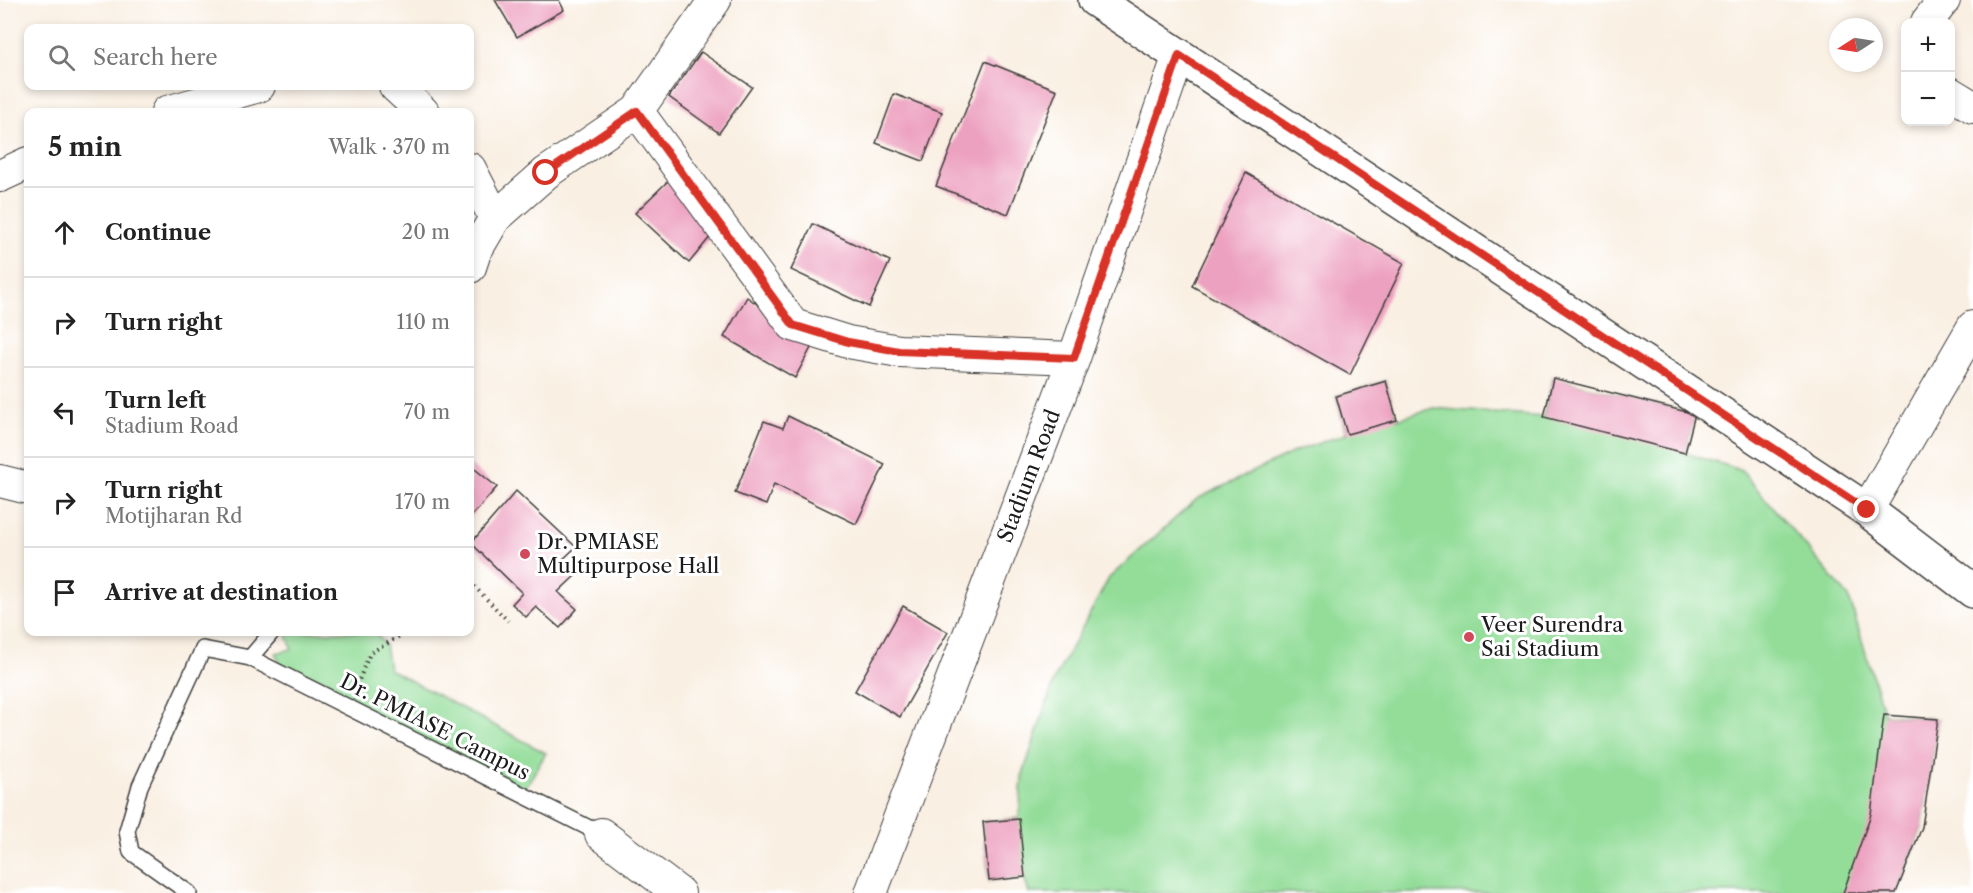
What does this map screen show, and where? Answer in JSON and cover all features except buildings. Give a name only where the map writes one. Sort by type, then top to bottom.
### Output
[{"type":"main road","points":[[1095,0],[1867,510],[1973,591]]},
{"type":"street","points":[[474,257],[495,218],[546,173],[637,111],[715,0]]},
{"type":"street","points":[[1930,18],[1944,0]]},
{"type":"street","name":"Stadium Road","points":[[871,893],[1074,358],[1179,55]]},
{"type":"street","points":[[181,108],[245,90]]},
{"type":"street","points":[[399,90],[419,108]]},
{"type":"street","points":[[1955,96],[1973,107]]},
{"type":"street","points":[[637,111],[793,325],[848,342],[899,351],[1074,358]]},
{"type":"street","points":[[0,176],[24,165]]},
{"type":"street","points":[[474,177],[495,218]]},
{"type":"street","points":[[1867,510],[1973,327]]},
{"type":"street","points":[[0,481],[24,487]]},
{"type":"street","points":[[601,834],[679,893]]},
{"type":"lane","points":[[250,658],[269,636]]},
{"type":"lane","name":"Dr. PMIASE Campus","points":[[189,893],[132,852],[127,831],[140,786],[203,649],[250,658],[601,834]]},
{"type":"path","points":[[474,586],[508,621]]},
{"type":"path","points":[[348,708],[370,653],[400,636]]},
{"type":"green space","name":"Veer Surendra Sai Stadium","points":[[1553,378],[1695,414],[1685,453],[1741,470],[1849,597],[1884,714],[1938,719],[1922,827],[1896,893],[1029,893],[1024,877],[989,881],[983,822],[1019,818],[1022,777],[1055,678],[1109,578],[1197,499],[1296,451],[1346,434],[1336,396],[1386,381],[1397,419],[1433,408],[1543,417]]},
{"type":"green space","points":[[287,636],[378,636],[385,644],[389,669],[546,753],[522,794],[283,674],[276,653],[292,649]]},
{"type":"place","name":"Dr. PMIASE Multipurpose Hall","points":[[525,554]]},
{"type":"place","name":"Veer Surendra Sai Stadium","points":[[1469,637]]},
{"type":"route","points":[[546,173],[637,111],[793,325],[848,342],[899,351],[1074,358],[1179,55],[1867,510]]}]
